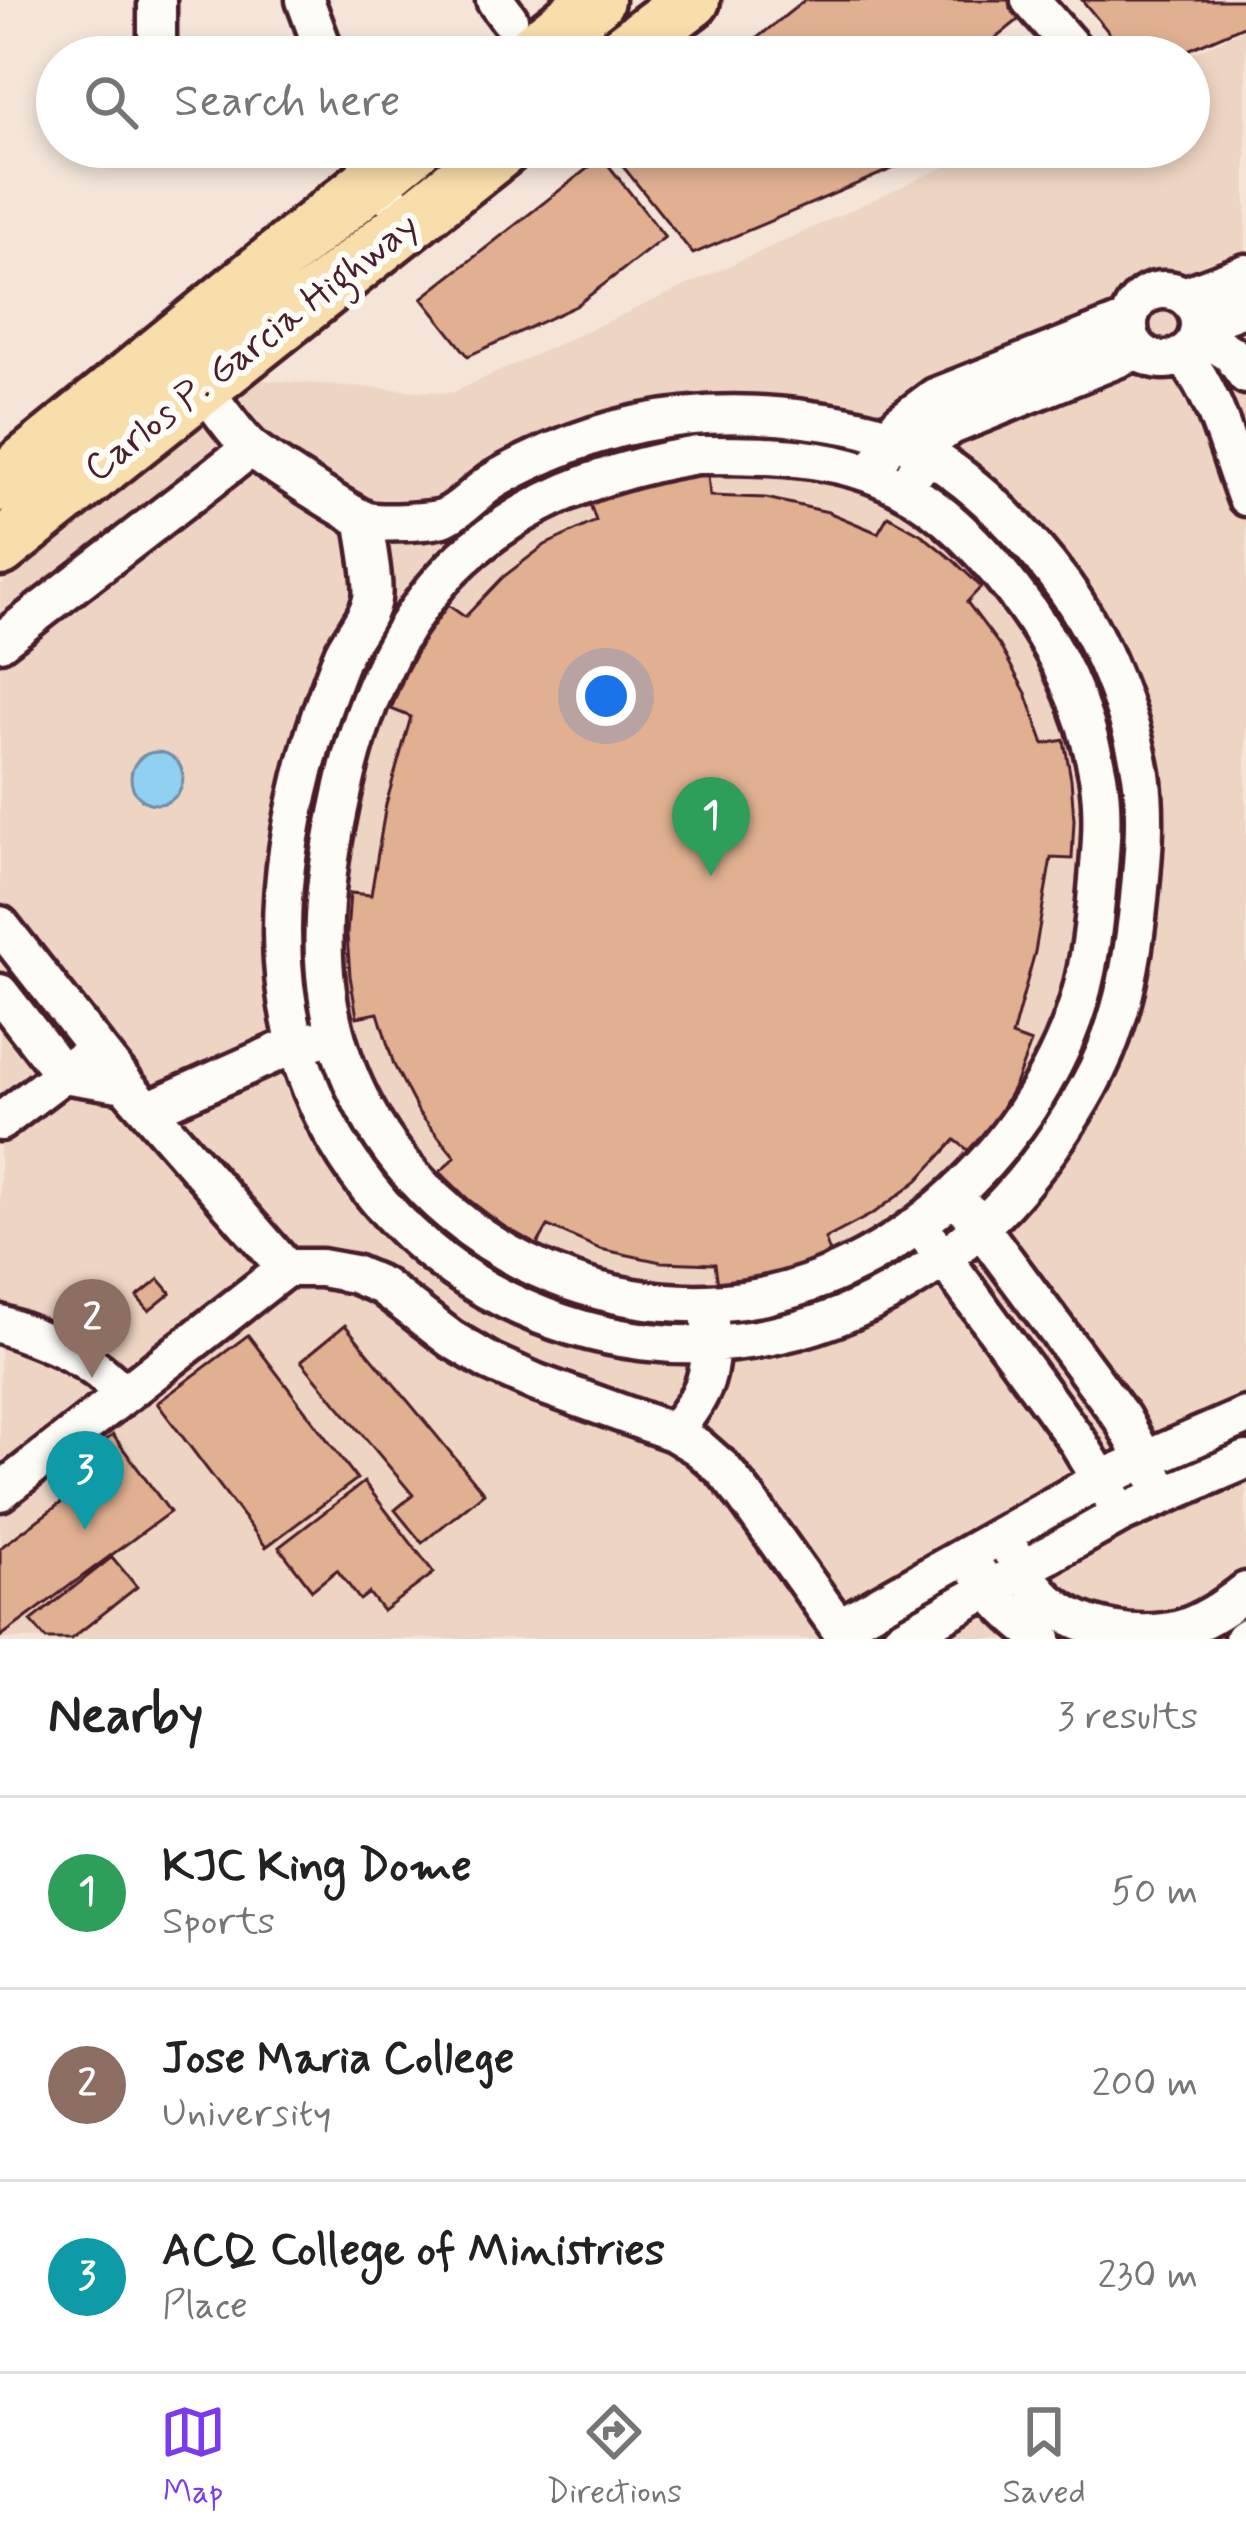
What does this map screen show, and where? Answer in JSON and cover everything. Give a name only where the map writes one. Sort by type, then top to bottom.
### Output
[{"type":"highway","points":[[510,25],[596,0]]},
{"type":"highway","points":[[628,30],[692,0]]},
{"type":"highway","name":"Carlos P. Garcia Highway","points":[[0,548],[188,367],[374,168]]},
{"type":"highway","name":"Carlos P. Garcia Highway","points":[[0,484],[409,223],[478,168]]},
{"type":"lane","points":[[157,0],[157,36]]},
{"type":"lane","points":[[305,0],[318,36]]},
{"type":"lane","points":[[1030,0],[1062,36]]},
{"type":"lane","points":[[388,168],[409,223]]},
{"type":"lane","points":[[1246,273],[1191,327],[1160,360],[1134,335],[1134,307],[1156,290],[1171,290],[1191,327],[1203,382],[1246,496]]},
{"type":"lane","points":[[1191,327],[1246,307]]},
{"type":"lane","points":[[1191,327],[1231,354],[1246,375]]},
{"type":"lane","points":[[891,483],[889,436],[934,397],[1134,335]]},
{"type":"lane","points":[[891,483],[936,436],[1134,335]]},
{"type":"lane","points":[[188,367],[251,448],[364,521],[442,520],[496,479],[603,433],[696,413],[766,413],[849,425],[925,452],[998,509],[1031,544],[1069,593],[1112,677],[1140,772],[1142,869],[1127,979],[1097,1070],[1073,1113],[1014,1194],[982,1227],[909,1282],[849,1313],[782,1334],[711,1345],[644,1343],[568,1327],[462,1276],[388,1212],[344,1158],[313,1097],[283,985],[280,935],[290,840],[312,740],[345,650],[372,601],[364,521]]},
{"type":"lane","points":[[0,642],[251,448]]},
{"type":"lane","points":[[697,455],[760,455],[836,465],[891,483],[970,540],[1035,617],[1056,654],[1099,777],[1100,866],[1086,970],[1075,1015],[1035,1096],[955,1196],[887,1247],[833,1275],[792,1289],[710,1304],[649,1301],[580,1287],[485,1241],[450,1215],[380,1135],[352,1081],[325,980],[323,936],[332,847],[352,751],[383,667],[408,623],[470,551],[518,515],[615,473],[697,455]]},
{"type":"lane","points":[[442,520],[470,551]]},
{"type":"lane","points":[[1035,617],[1069,593]]},
{"type":"lane","points":[[372,601],[408,623]]},
{"type":"lane","points":[[0,925],[137,1097],[286,1268]]},
{"type":"lane","points":[[1086,970],[1127,979]]},
{"type":"lane","points":[[0,993],[63,1073],[137,1097],[337,1034]]},
{"type":"lane","points":[[0,1122],[97,1048]]},
{"type":"lane","points":[[955,1196],[1122,1418],[1163,1493]]},
{"type":"lane","points":[[919,1225],[1078,1442],[1121,1514]]},
{"type":"lane","points":[[0,1492],[286,1268],[321,1268],[382,1286],[451,1339],[490,1362],[673,1432],[698,1447],[745,1495],[843,1633],[968,1554],[1101,1479],[1246,1415]]},
{"type":"lane","points":[[673,1432],[703,1393],[709,1371],[710,1304]]},
{"type":"lane","points":[[0,1324],[85,1359],[124,1395]]},
{"type":"lane","points":[[899,1639],[1121,1514],[1246,1460]]},
{"type":"lane","points":[[1002,1535],[1051,1604],[1090,1625],[1135,1634],[1239,1623]]},
{"type":"lane","points":[[968,1554],[988,1588],[1016,1620],[1043,1639]]},
{"type":"shaded area","points":[[1246,28],[1246,1639],[0,1639],[0,585],[261,380],[452,393],[942,168],[1210,168],[1210,45]]},
{"type":"water","points":[[157,752],[176,759],[183,778],[176,797],[157,804],[138,797],[131,778],[138,759]]},
{"type":"building","points":[[805,0],[1010,0],[1023,16],[998,36],[760,36]]},
{"type":"building","points":[[1082,0],[1246,0],[1246,25],[1210,41],[1210,36],[1112,36]]},
{"type":"building","points":[[588,168],[611,168],[665,237],[576,306],[468,356],[422,298]]},
{"type":"building","points":[[624,168],[894,168],[693,254]]},
{"type":"building","points":[[708,475],[710,496],[766,498],[828,512],[878,533],[888,516],[953,560],[981,587],[967,602],[1000,646],[1026,693],[1044,744],[1064,740],[1074,820],[1072,859],[1051,858],[1035,952],[1012,1036],[1031,1043],[1016,1082],[972,1153],[955,1140],[896,1197],[825,1239],[832,1258],[756,1280],[718,1285],[715,1264],[661,1262],[600,1249],[548,1226],[537,1245],[469,1200],[440,1172],[455,1157],[419,1113],[394,1065],[378,1013],[357,1017],[347,934],[350,893],[371,895],[386,804],[411,717],[391,709],[425,637],[448,605],[465,617],[503,577],[545,545],[596,521],[589,501],[668,478]]},
{"type":"building","points":[[159,1279],[171,1293],[149,1311],[137,1297]]},
{"type":"building","points":[[345,1325],[484,1493],[422,1543],[395,1510],[413,1495],[301,1361]]},
{"type":"building","points":[[248,1335],[357,1479],[266,1547],[157,1403]]},
{"type":"building","points":[[113,1435],[170,1512],[0,1637],[0,1548],[92,1480],[78,1461]]},
{"type":"building","points":[[364,1482],[434,1573],[383,1611],[369,1593],[360,1600],[337,1570],[312,1590],[279,1547]]},
{"type":"building","points":[[112,1557],[137,1587],[71,1639],[46,1639],[31,1621]]},
{"type":"place","name":"KJC King Dome","points":[[711,876]]},
{"type":"place","name":"Jose Maria College","points":[[92,1378]]},
{"type":"place","name":"ACQ College of Ministries","points":[[85,1530]]}]
